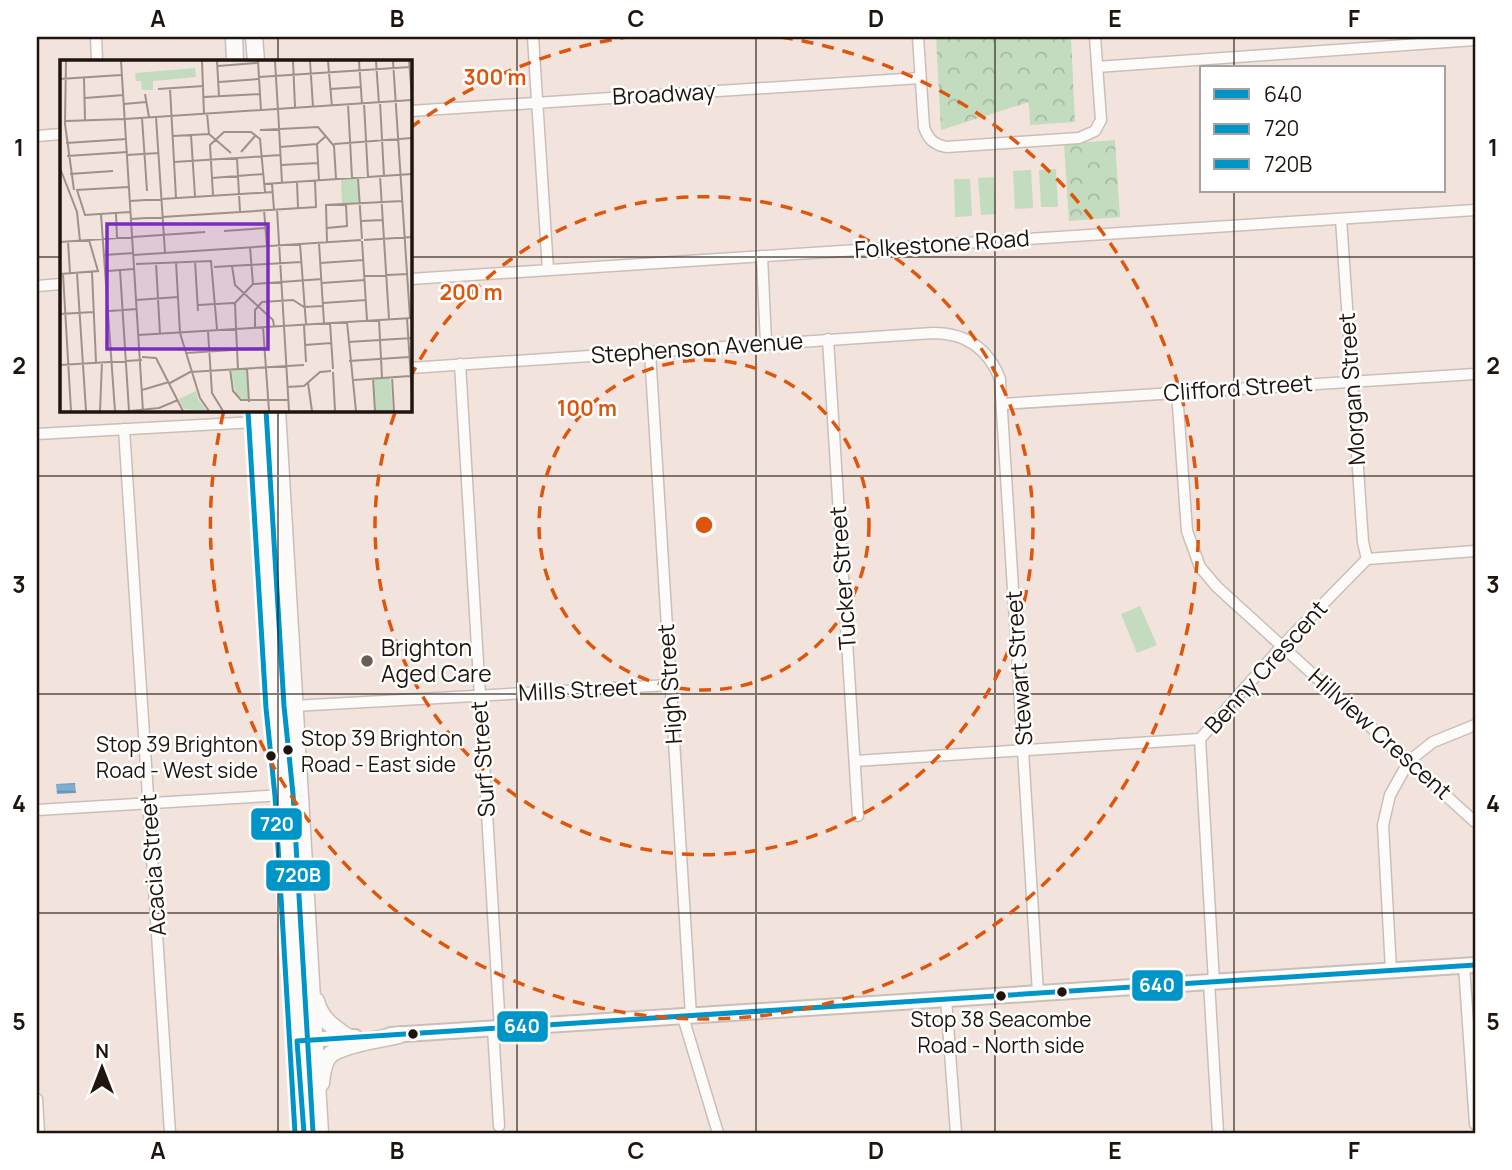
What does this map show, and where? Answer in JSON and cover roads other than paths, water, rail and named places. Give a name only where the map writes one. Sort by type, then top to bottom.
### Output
[{"type":"main road","points":[[234,37],[235,60]]},
{"type":"main road","points":[[254,37],[256,60]]},
{"type":"main road","points":[[277,411],[296,706],[309,974],[304,1133]]},
{"type":"main road","points":[[258,416],[275,707],[305,1040],[320,1133]]},
{"type":"main road","points":[[305,1040],[1470,965]]},
{"type":"main road","points":[[309,974],[319,1012],[325,1021],[349,1038]]},
{"type":"main road","points":[[318,1108],[323,1068],[329,1056],[344,1048],[399,1035]]},
{"type":"street","points":[[96,37],[97,60]]},
{"type":"street","points":[[533,37],[548,270]]},
{"type":"street","points":[[918,37],[924,127],[926,134],[936,144],[946,147],[1088,136],[1095,131],[1101,120],[1095,37]]},
{"type":"street","points":[[1097,67],[1475,40]]},
{"type":"street","name":"Broadway","points":[[411,111],[920,78]]},
{"type":"street","points":[[37,136],[60,135]]},
{"type":"street","name":"Folkestone Road","points":[[411,279],[1475,210]]},
{"type":"street","name":"Morgan Street","points":[[1341,219],[1363,542],[1367,559]]},
{"type":"street","points":[[761,256],[766,343]]},
{"type":"street","points":[[37,286],[60,285]]},
{"type":"street","name":"Stephenson Avenue","points":[[411,368],[944,333],[967,339],[981,349]]},
{"type":"street","name":"Tucker Street","points":[[828,339],[858,816]]},
{"type":"street","name":"Stewart Street","points":[[981,349],[993,362],[1000,379],[1038,993]]},
{"type":"street","name":"High Street","points":[[650,352],[687,1016],[718,1133]]},
{"type":"street","name":"Surf Street","points":[[460,364],[497,1029],[499,1126]]},
{"type":"street","name":"Clifford Street","points":[[1002,404],[1475,374]]},
{"type":"street","name":"Hillview Crescent","points":[[1177,392],[1187,531],[1200,568],[1217,587],[1475,822]]},
{"type":"street","points":[[37,434],[258,416]]},
{"type":"street","name":"Acacia Street","points":[[124,429],[170,1133]]},
{"type":"street","points":[[1367,559],[1475,551]]},
{"type":"street","name":"Benny Crescent","points":[[1218,1133],[1200,739],[1282,646],[1367,559]]},
{"type":"street","name":"Mills Street","points":[[275,707],[670,685]]},
{"type":"street","points":[[1391,970],[1383,825],[1390,795],[1409,761],[1446,736],[1475,725]]},
{"type":"street","points":[[855,761],[1200,739]]},
{"type":"street","points":[[37,810],[284,795]]},
{"type":"street","points":[[1470,965],[1475,1124]]},
{"type":"street","points":[[946,999],[956,1133]]},
{"type":"street","points":[[37,1099],[39,1133]]},
{"type":"water","points":[[75,783],[76,793],[57,794],[56,784]]},
{"type":"place","name":"Brighton Aged Care","points":[[367,661]]},
{"type":"place","name":"Stop 39 Brighton Road - East side","points":[[288,750]]},
{"type":"place","name":"Stop 39 Brighton Road - West side","points":[[271,756]]},
{"type":"place","name":"Stop 38 Seacombe Road - North side","points":[[1001,996]]}]
